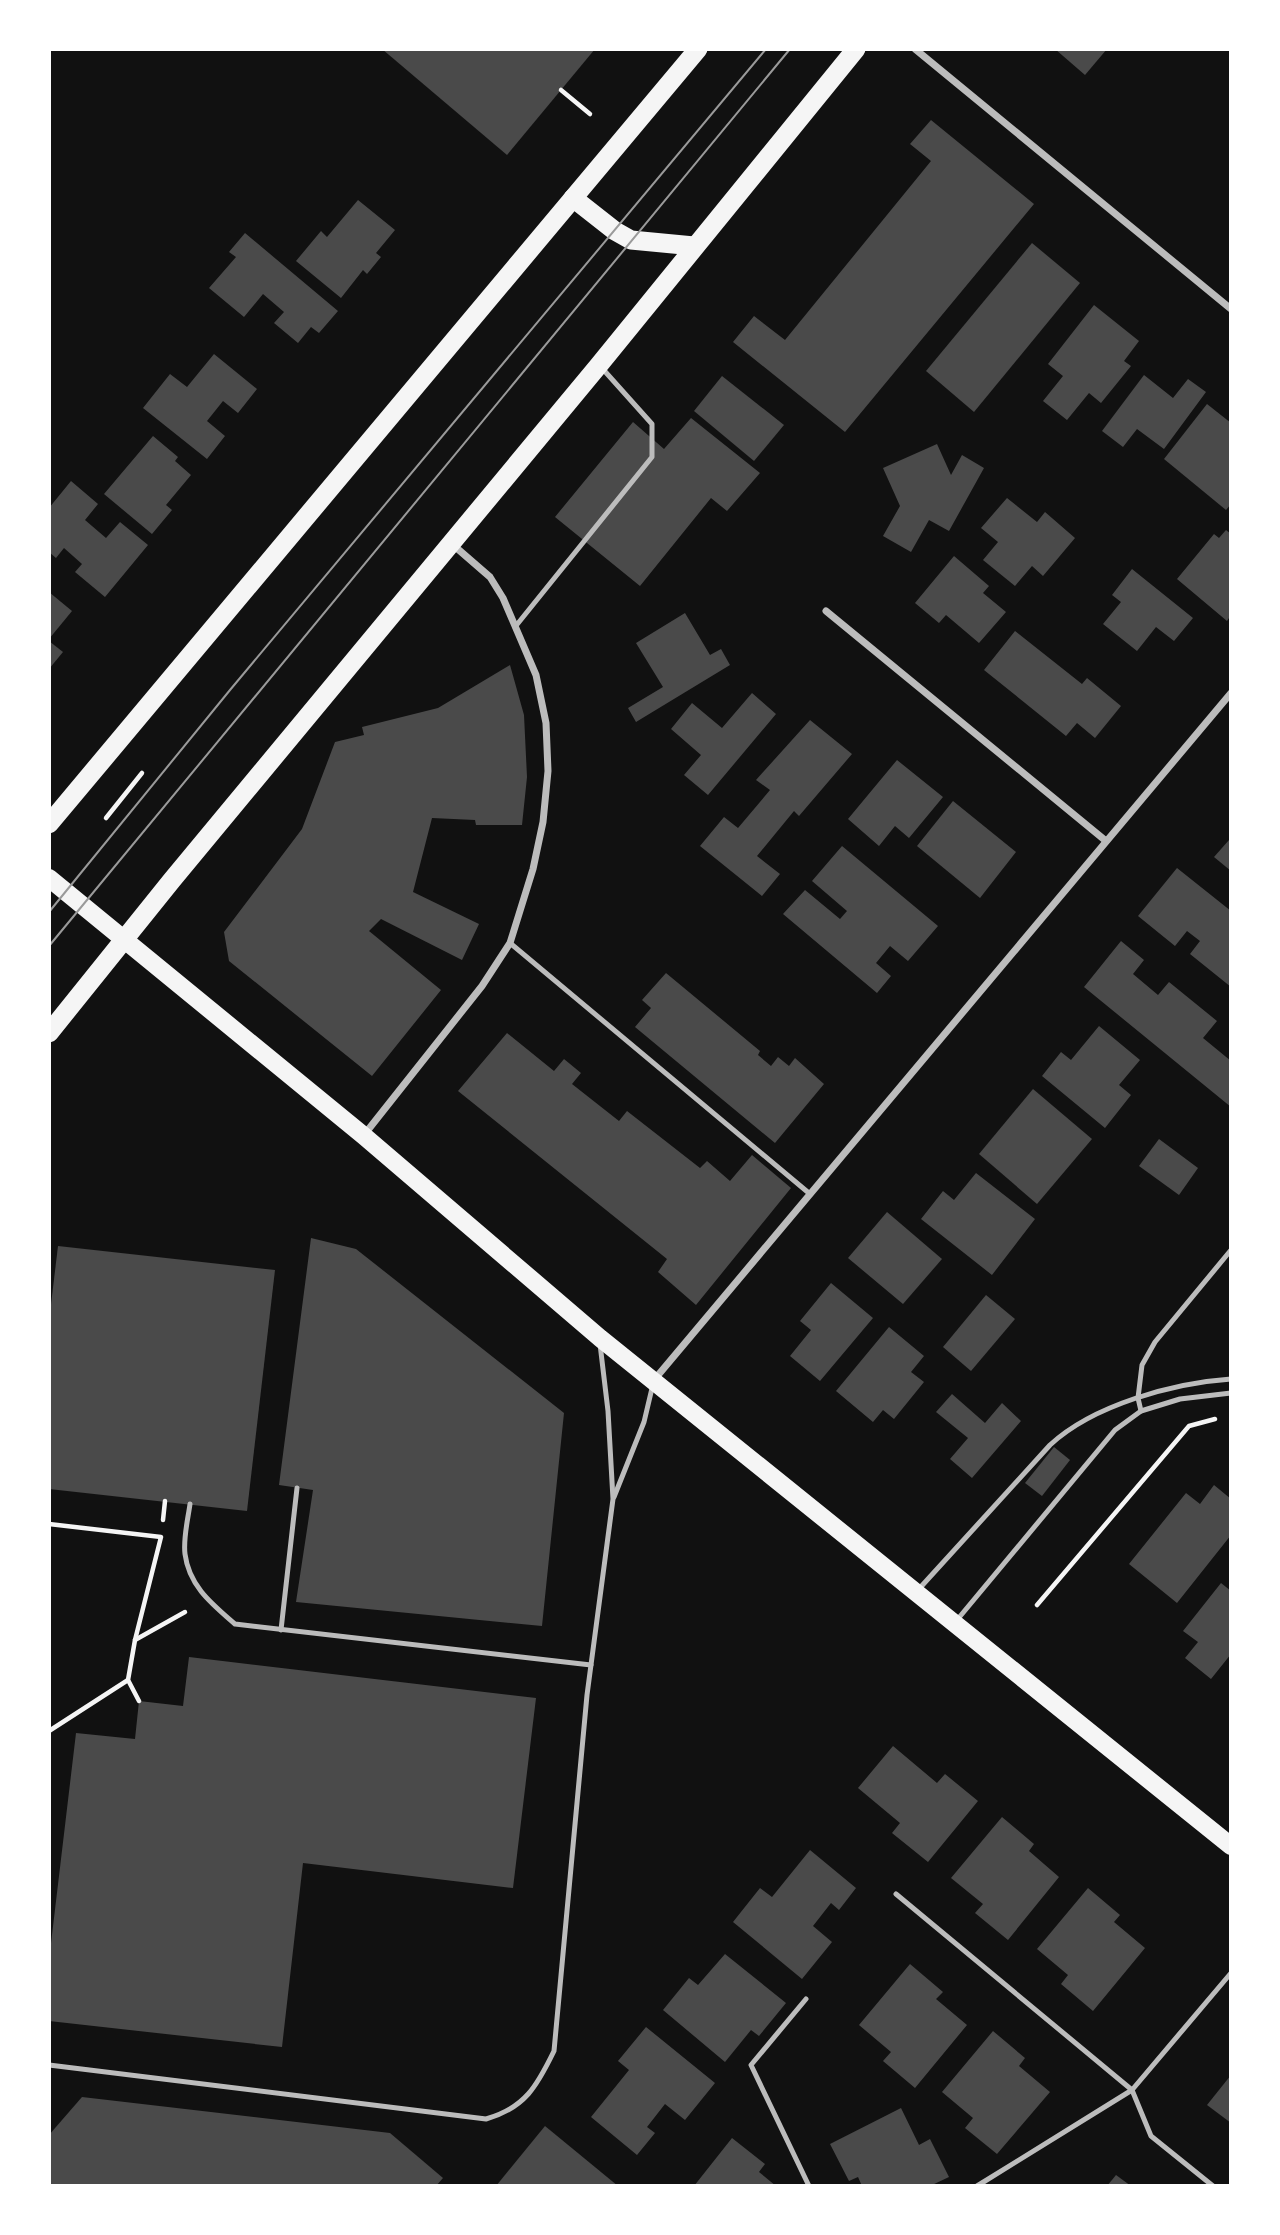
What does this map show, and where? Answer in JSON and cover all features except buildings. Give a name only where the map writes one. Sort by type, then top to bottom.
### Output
[{"type":"highway","points":[[49,824],[698,49]]},
{"type":"highway","points":[[49,1033],[856,49]]},
{"type":"highway","points":[[573,198],[631,240],[694,246]]},
{"type":"main road","points":[[49,878],[363,1136],[600,1338],[1231,1846]]},
{"type":"street","points":[[915,49],[1231,309]]},
{"type":"street","points":[[363,1136],[482,986],[510,943],[533,869],[543,822],[548,771],[546,723],[536,675],[503,598],[490,577],[451,543]]},
{"type":"street","points":[[826,611],[1107,841]]},
{"type":"street","points":[[654,1381],[1231,693]]},
{"type":"lane","points":[[515,627],[652,457],[652,424],[599,365]]},
{"type":"lane","points":[[510,943],[810,1194]]},
{"type":"lane","points":[[1141,1411],[1138,1398],[1142,1365],[1155,1342],[1231,1250]]},
{"type":"lane","points":[[49,2065],[486,2119],[517,2106],[531,2093],[554,2051],[591,1665],[613,1499],[600,1338]]},
{"type":"lane","points":[[916,1592],[1050,1445],[1068,1429],[1138,1398],[1196,1382],[1231,1379]]},
{"type":"lane","points":[[613,1499],[644,1422],[654,1381]]},
{"type":"lane","points":[[955,1623],[1115,1430],[1141,1411],[1180,1399],[1231,1392]]},
{"type":"lane","points":[[281,1630],[297,1488]]},
{"type":"lane","points":[[190,1504],[184,1553],[192,1578],[206,1599],[235,1624],[591,1665]]},
{"type":"lane","points":[[896,1895],[1132,2090],[1151,2136],[1213,2186]]},
{"type":"lane","points":[[977,2186],[1132,2090],[1231,1973]]},
{"type":"lane","points":[[806,1999],[751,2065],[809,2186]]},
{"type":"path","points":[[561,90],[590,114]]},
{"type":"path","points":[[106,818],[142,773]]},
{"type":"path","points":[[1037,1605],[1189,1426],[1221,1417]]},
{"type":"path","points":[[49,1524],[161,1537],[135,1640],[128,1680],[139,1702]]},
{"type":"path","points":[[135,1640],[186,1612]]},
{"type":"path","points":[[49,1731],[128,1680]]},
{"type":"tram line","points":[[49,912],[230,690],[766,49]]},
{"type":"tram line","points":[[49,946],[790,49]]}]
